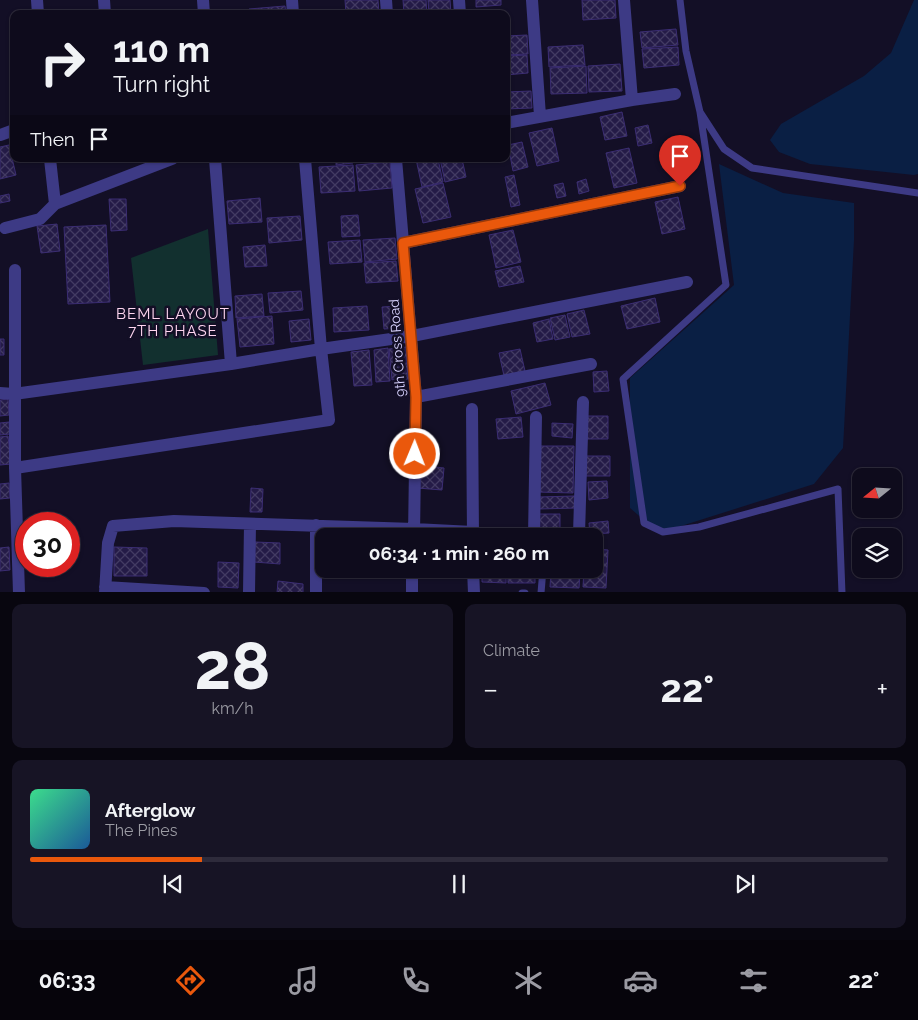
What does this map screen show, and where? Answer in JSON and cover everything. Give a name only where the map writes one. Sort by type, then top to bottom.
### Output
[{"type":"street","points":[[532,0],[540,116]]},
{"type":"street","points":[[624,0],[632,100]]},
{"type":"street","points":[[510,122],[675,94]]},
{"type":"street","points":[[50,162],[55,204]]},
{"type":"street","points":[[6,228],[40,219],[55,204],[164,162]]},
{"type":"street","points":[[215,162],[231,364]]},
{"type":"street","points":[[15,468],[329,420],[305,162]]},
{"type":"street","name":"9th Cross Road","points":[[396,162],[416,397],[414,528]]},
{"type":"street","points":[[403,243],[680,186]]},
{"type":"street","points":[[15,270],[14,394],[19,592]]},
{"type":"street","points":[[0,393],[14,394],[231,364],[321,348],[412,336],[687,282]]},
{"type":"street","points":[[416,397],[591,364]]},
{"type":"street","points":[[578,528],[583,402]]},
{"type":"street","points":[[472,409],[473,528]]},
{"type":"street","points":[[534,528],[536,417]]},
{"type":"street","points":[[204,592],[106,590],[108,543],[113,526],[174,521],[349,528]]},
{"type":"street","points":[[249,592],[250,524]]},
{"type":"street","points":[[316,526],[316,592]]},
{"type":"street","points":[[412,578],[412,592]]},
{"type":"street","points":[[473,578],[474,592]]},
{"type":"lane","points":[[680,0],[686,51],[700,112],[726,285],[623,380],[644,523],[663,532],[698,527],[838,489],[842,592]]},
{"type":"lane","points":[[700,112],[724,149],[752,168],[918,193]]},
{"type":"lane","points":[[541,592],[542,578]]},
{"type":"green space","points":[[208,229],[218,355],[143,365],[131,258]]},
{"type":"water","points":[[914,0],[918,0],[918,174],[810,164],[779,152],[770,140],[781,124],[864,76],[891,53]]},
{"type":"water","points":[[719,164],[783,193],[854,203],[854,240],[843,448],[814,484],[659,533],[630,508],[630,378],[734,285]]},
{"type":"building","points":[[345,0],[378,0],[379,10],[346,10]]},
{"type":"building","points":[[403,0],[426,0],[427,10],[404,10]]},
{"type":"building","points":[[428,0],[450,0],[451,10],[429,10]]},
{"type":"building","points":[[476,0],[501,0],[501,5],[476,7]]},
{"type":"building","points":[[582,0],[615,0],[616,18],[583,20]]},
{"type":"building","points":[[285,6],[286,10],[249,10]]},
{"type":"building","points":[[676,29],[678,45],[642,48],[640,32]]},
{"type":"building","points":[[527,35],[528,54],[510,55],[510,36]]},
{"type":"building","points":[[583,45],[585,65],[549,67],[548,47]]},
{"type":"building","points":[[678,47],[679,65],[644,68],[642,49]]},
{"type":"building","points":[[527,55],[528,73],[510,75],[510,56]]},
{"type":"building","points":[[620,64],[622,91],[589,92],[588,66]]},
{"type":"building","points":[[586,66],[587,93],[551,94],[550,68]]},
{"type":"building","points":[[531,91],[532,108],[510,109],[510,92]]},
{"type":"building","points":[[622,112],[627,136],[605,140],[600,117]]},
{"type":"building","points":[[648,125],[652,143],[638,146],[635,128]]},
{"type":"building","points":[[552,128],[559,161],[537,166],[529,133]]},
{"type":"building","points":[[522,142],[528,167],[513,171],[510,145]]},
{"type":"building","points":[[9,145],[10,162],[13,162],[16,175],[0,179],[0,147]]},
{"type":"building","points":[[629,148],[637,183],[614,188],[606,153]]},
{"type":"building","points":[[336,162],[353,162],[353,163],[336,165]]},
{"type":"building","points":[[390,162],[392,188],[359,191],[356,165]]},
{"type":"building","points":[[417,162],[439,162],[443,182],[422,187]]},
{"type":"building","points":[[441,162],[463,162],[466,177],[445,182]]},
{"type":"building","points":[[353,165],[355,191],[321,193],[319,167]]},
{"type":"building","points":[[514,175],[520,205],[511,207],[505,177]]},
{"type":"building","points":[[586,179],[589,191],[579,194],[577,182]]},
{"type":"building","points":[[443,183],[451,217],[423,223],[415,189]]},
{"type":"building","points":[[563,183],[566,196],[557,198],[554,185]]},
{"type":"building","points":[[9,194],[10,201],[0,203],[0,196]]},
{"type":"building","points":[[678,197],[685,229],[662,234],[655,202]]},
{"type":"building","points":[[260,198],[262,222],[229,224],[227,201]]},
{"type":"building","points":[[109,199],[126,199],[127,230],[111,231]]},
{"type":"building","points":[[358,215],[360,236],[342,237],[341,216]]},
{"type":"building","points":[[300,216],[302,240],[269,243],[267,218]]},
{"type":"building","points":[[57,224],[60,251],[41,253],[37,226]]},
{"type":"building","points":[[106,225],[110,302],[68,304],[64,227]]},
{"type":"building","points":[[513,230],[521,262],[496,268],[489,235]]},
{"type":"building","points":[[395,238],[397,259],[365,262],[363,240]]},
{"type":"building","points":[[360,240],[362,262],[330,264],[328,242]]},
{"type":"building","points":[[265,245],[267,266],[245,267],[243,247]]},
{"type":"building","points":[[396,261],[398,281],[366,283],[364,263]]},
{"type":"building","points":[[520,266],[524,282],[499,287],[495,271]]},
{"type":"building","points":[[301,291],[303,310],[270,313],[268,293]]},
{"type":"building","points":[[262,294],[264,316],[236,318],[235,296]]},
{"type":"building","points":[[655,298],[660,322],[627,329],[621,306]]},
{"type":"building","points":[[367,306],[369,330],[334,332],[333,308]]},
{"type":"building","points":[[398,306],[400,328],[384,329],[382,307]]},
{"type":"building","points":[[584,310],[590,334],[572,337],[567,314]]},
{"type":"building","points":[[565,315],[570,337],[555,340],[550,318]]},
{"type":"building","points":[[272,316],[274,344],[240,347],[237,319]]},
{"type":"building","points":[[309,319],[311,340],[291,342],[289,321]]},
{"type":"building","points":[[549,319],[553,339],[537,342],[533,323]]},
{"type":"building","points":[[0,339],[4,339],[4,355],[0,355]]},
{"type":"building","points":[[406,347],[408,379],[392,380],[389,349]]},
{"type":"building","points":[[388,348],[390,381],[376,382],[374,350]]},
{"type":"building","points":[[520,349],[525,371],[504,376],[499,353]]},
{"type":"building","points":[[369,350],[372,385],[354,386],[351,352]]},
{"type":"building","points":[[607,371],[609,391],[594,392],[593,372]]},
{"type":"building","points":[[545,383],[551,405],[516,414],[511,391]]},
{"type":"building","points":[[8,399],[9,415],[0,416],[0,400]]},
{"type":"building","points":[[584,416],[608,416],[608,439],[584,439]]},
{"type":"building","points":[[521,417],[523,437],[498,439],[496,419]]},
{"type":"building","points":[[9,422],[10,434],[0,435],[0,423]]},
{"type":"building","points":[[552,423],[573,424],[572,438],[552,436]]},
{"type":"building","points":[[8,436],[11,464],[0,465],[0,437]]},
{"type":"building","points":[[537,446],[574,446],[573,493],[537,492]]},
{"type":"building","points":[[585,456],[610,456],[610,476],[585,476]]},
{"type":"building","points":[[420,465],[444,468],[442,490],[417,488]]},
{"type":"building","points":[[607,481],[608,498],[589,500],[588,482]]},
{"type":"building","points":[[9,483],[10,498],[0,499],[0,484]]},
{"type":"building","points":[[251,488],[263,489],[262,512],[250,512]]},
{"type":"building","points":[[575,496],[576,508],[539,509],[538,497]]},
{"type":"building","points":[[537,514],[560,514],[560,528],[537,528]]},
{"type":"building","points":[[608,521],[609,533],[603,533],[603,528],[589,528],[589,523]]},
{"type":"building","points":[[255,542],[280,543],[280,564],[254,562]]},
{"type":"building","points":[[9,547],[10,570],[0,571],[0,548]]},
{"type":"building","points":[[114,547],[147,548],[147,576],[114,576]]},
{"type":"building","points":[[603,550],[608,550],[606,588],[583,587],[584,578],[603,578]]},
{"type":"building","points":[[218,562],[239,563],[238,588],[218,587]]},
{"type":"building","points":[[482,578],[506,578],[506,583],[482,582]]},
{"type":"building","points":[[508,578],[535,578],[535,583],[508,583]]},
{"type":"building","points":[[551,578],[580,578],[579,588],[550,587]]},
{"type":"building","points":[[278,581],[303,584],[303,592],[277,592]]},
{"type":"district","name":"BEML LAYOUT 7TH PHASE","points":[[173,322]]},
{"type":"route","points":[[415,454],[416,397],[403,243],[680,186]]}]
